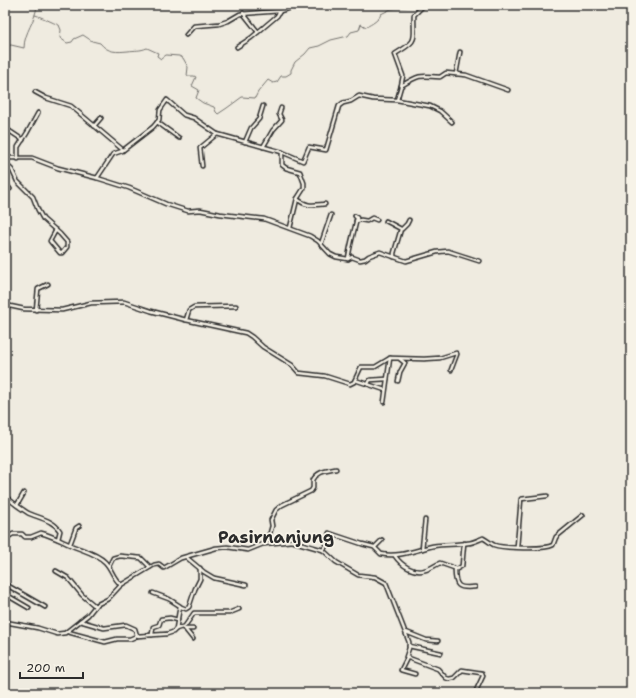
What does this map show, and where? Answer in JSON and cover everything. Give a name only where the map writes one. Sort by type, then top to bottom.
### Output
[{"type":"street","points":[[186,35],[194,26],[219,24],[243,13],[280,11],[301,5]]},
{"type":"street","points":[[397,100],[403,76],[395,54],[409,45],[413,40],[415,34],[414,15],[424,5]]},
{"type":"street","points":[[237,47],[258,32],[277,16],[280,11]]},
{"type":"street","points":[[243,13],[258,32]]},
{"type":"street","points":[[456,74],[460,52]]},
{"type":"street","points":[[401,86],[420,76],[440,77],[444,74],[456,74],[466,75],[508,90]]},
{"type":"street","points":[[35,92],[46,98],[71,106],[123,150]]},
{"type":"street","points":[[98,178],[113,154],[123,150],[149,132],[160,117],[160,110],[166,100],[168,100],[184,115],[194,118],[217,134],[282,152],[303,161],[309,147],[326,150],[337,110],[343,103],[361,96],[373,99],[397,100],[430,106],[440,111],[452,122]]},
{"type":"street","points":[[245,142],[251,128],[260,119],[263,106]]},
{"type":"street","points":[[263,147],[273,130],[282,120],[278,114],[281,108]]},
{"type":"street","points":[[18,159],[18,147],[38,113]]},
{"type":"street","points":[[94,126],[101,118]]},
{"type":"street","points":[[157,122],[179,138]]},
{"type":"street","points":[[5,128],[23,140]]},
{"type":"street","points":[[202,166],[200,148],[217,134]]},
{"type":"street","points":[[282,152],[282,165],[286,168],[299,172],[302,175],[304,183],[304,188],[297,199],[290,228]]},
{"type":"street","points":[[5,158],[34,159],[58,168],[98,178],[129,188],[166,204],[188,211],[200,210],[220,214],[261,218],[310,236],[321,244],[330,254],[348,260],[352,257],[360,260],[365,259],[380,252],[406,261],[437,252],[448,251],[479,261]]},
{"type":"street","points":[[5,163],[12,170],[17,181],[34,197],[38,210],[43,219],[56,230],[68,243],[62,253],[50,241],[56,230]]},
{"type":"street","points":[[5,183],[10,189]]},
{"type":"street","points":[[297,199],[303,204],[325,204]]},
{"type":"street","points":[[321,244],[330,215]]},
{"type":"street","points":[[348,260],[357,218],[355,216]]},
{"type":"street","points":[[356,221],[367,221],[372,218],[377,220]]},
{"type":"street","points":[[394,257],[402,230],[409,220]]},
{"type":"street","points":[[386,221],[402,230]]},
{"type":"street","points":[[36,310],[38,289],[48,284]]},
{"type":"street","points":[[5,305],[36,310],[62,310],[95,302],[124,302],[186,320],[246,333],[268,350],[292,365],[299,373],[325,376],[350,384],[355,380],[361,367],[375,367],[390,358],[440,358],[456,353],[457,355],[451,370]]},
{"type":"street","points":[[186,320],[189,310],[194,307],[236,306]]},
{"type":"street","points":[[384,402],[390,358]]},
{"type":"street","points":[[398,380],[405,363],[400,359]]},
{"type":"street","points":[[368,384],[370,380],[387,379]]},
{"type":"street","points":[[355,380],[385,390]]},
{"type":"street","points":[[263,544],[270,533],[272,526],[271,519],[276,510],[282,505],[311,491],[313,480],[320,473],[323,471],[336,469]]},
{"type":"street","points":[[17,505],[24,493]]},
{"type":"street","points":[[5,496],[28,512],[42,518],[56,527],[60,531],[58,539]]},
{"type":"street","points":[[517,547],[521,499],[547,496]]},
{"type":"street","points":[[323,550],[326,546],[328,534],[375,547],[381,554],[395,556],[400,553],[422,550],[446,544],[472,542],[483,538],[494,545],[530,548],[551,547],[555,544],[556,536],[583,515]]},
{"type":"street","points":[[422,550],[425,520]]},
{"type":"street","points":[[70,544],[76,528],[79,526]]},
{"type":"street","points":[[5,539],[13,534],[22,534],[31,537],[41,533],[58,539],[96,555],[106,562],[114,578],[121,585]]},
{"type":"street","points":[[375,547],[382,540]]},
{"type":"street","points":[[68,632],[88,615],[95,606],[108,599],[121,585],[150,567],[158,564],[164,568],[186,557],[216,548],[227,547],[248,550],[263,544],[292,541],[323,550],[338,564],[358,575],[375,577],[386,583],[409,646],[405,656],[407,658],[401,670],[416,674]]},
{"type":"street","points":[[395,556],[401,564],[416,570],[425,570],[440,563],[455,570],[462,566],[464,543]]},
{"type":"street","points":[[108,567],[112,558],[120,556],[140,558],[150,567]]},
{"type":"street","points":[[186,557],[214,578],[246,585]]},
{"type":"street","points":[[153,592],[169,598],[181,608],[186,609],[189,607],[200,579],[200,568]]},
{"type":"street","points":[[455,570],[458,585],[464,588],[475,587]]},
{"type":"street","points":[[56,571],[68,578],[82,596],[95,606]]},
{"type":"street","points":[[5,584],[45,607]]},
{"type":"street","points":[[5,594],[29,608]]},
{"type":"street","points":[[176,629],[181,608]]},
{"type":"street","points":[[184,629],[193,614],[229,613],[239,608]]},
{"type":"street","points":[[152,635],[153,627],[159,625],[162,619],[167,618],[178,620]]},
{"type":"street","points":[[80,621],[104,628],[128,625],[135,629],[137,636]]},
{"type":"street","points":[[5,622],[38,628],[57,634],[68,632],[104,642],[117,639],[130,639],[137,636],[167,634],[176,629],[193,629]]},
{"type":"street","points":[[184,629],[193,639]]},
{"type":"street","points":[[405,632],[426,640],[438,641]]},
{"type":"street","points":[[409,646],[441,653]]},
{"type":"street","points":[[407,658],[438,669],[446,678],[449,679],[454,678],[463,670],[482,673],[483,676],[475,693]]},
{"type":"waterway","points":[[5,46],[11,45],[24,48],[26,37],[35,16],[37,5]]},
{"type":"waterway","points":[[35,15],[59,25],[61,30],[60,38],[67,43],[72,42],[74,39],[83,35],[92,41],[100,43],[106,49],[113,51],[120,52],[142,50],[147,48],[158,53],[157,56],[161,59],[166,55],[179,56],[183,58],[188,67],[187,76],[196,77],[192,86],[199,90],[196,98],[203,103],[214,107],[218,114],[242,97],[255,98],[268,80],[273,83],[277,82],[281,76],[286,76],[291,73],[295,62],[310,48],[319,46],[331,40],[348,36],[351,32],[359,30],[361,24],[366,27],[377,20],[381,14],[391,9],[414,6]]},
{"type":"district","name":"Pasirnanjung","points":[[276,537]]}]
